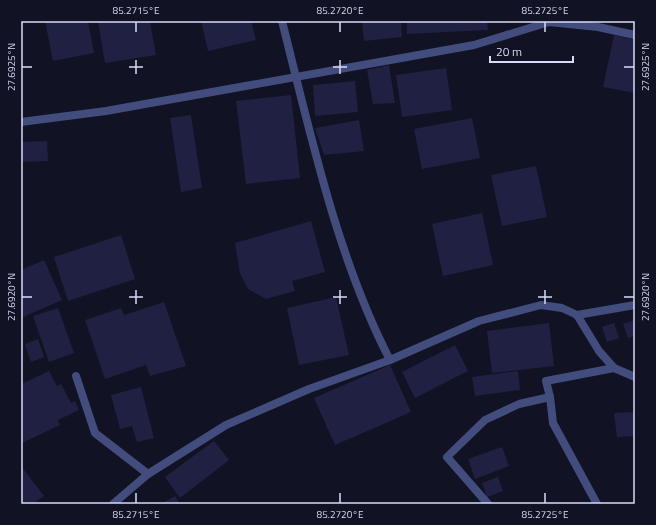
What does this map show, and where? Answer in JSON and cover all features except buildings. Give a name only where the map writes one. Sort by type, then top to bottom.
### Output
[{"type":"street","points":[[282,21],[322,177],[347,256],[375,332],[390,360]]},
{"type":"street","points":[[21,122],[106,112],[474,45],[550,22],[598,27],[635,35]]},
{"type":"street","points":[[113,504],[148,474],[226,425],[309,389],[390,360],[479,321],[541,305],[562,308],[576,315],[599,351],[614,368],[635,377]]},
{"type":"street","points":[[576,315],[635,305]]},
{"type":"street","points":[[598,504],[553,423],[550,397],[546,381],[614,368]]},
{"type":"street","points":[[76,376],[95,433],[148,474]]},
{"type":"street","points":[[488,504],[447,457],[485,420],[519,404],[550,397]]}]
